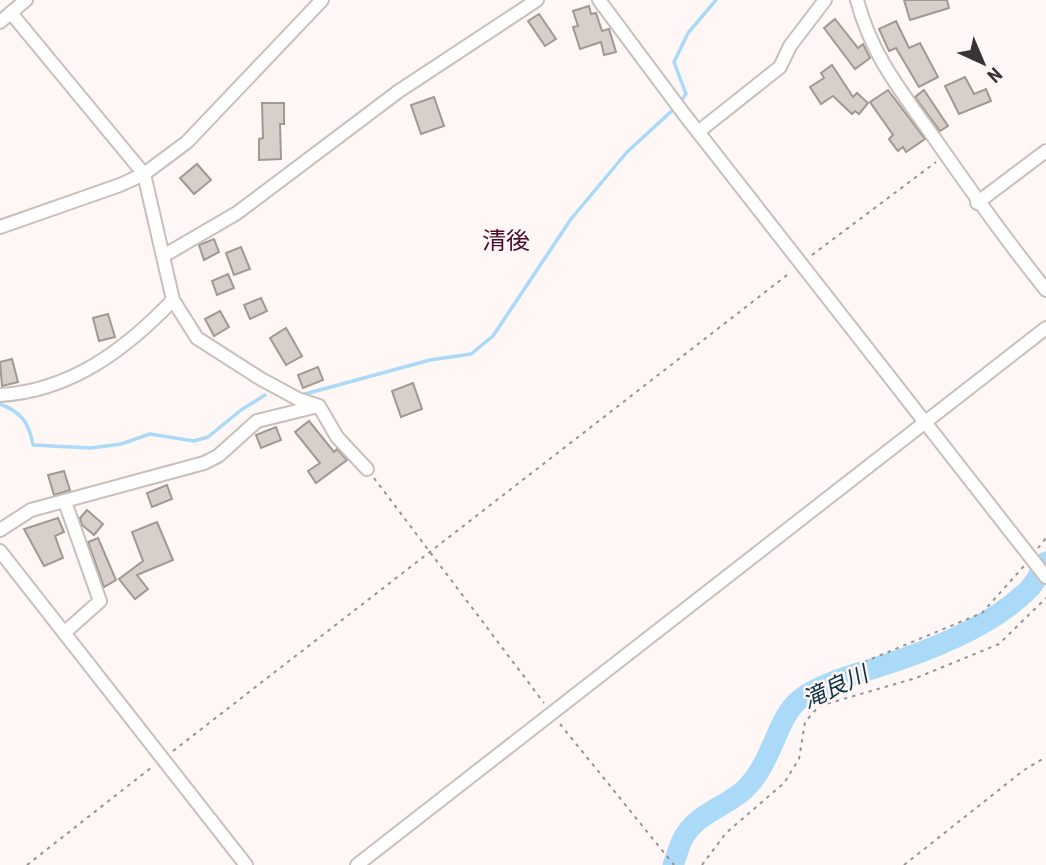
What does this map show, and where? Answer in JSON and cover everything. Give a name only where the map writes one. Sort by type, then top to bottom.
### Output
[{"type":"street","points":[[0,22],[26,0]]},
{"type":"street","points":[[0,227],[120,186],[144,174],[187,142],[322,0]]},
{"type":"street","points":[[165,255],[237,213],[399,91],[537,0]]},
{"type":"street","points":[[599,0],[684,114],[1046,577]]},
{"type":"street","points":[[698,132],[780,67],[790,46],[825,0]]},
{"type":"street","points":[[857,0],[874,51],[977,203],[1046,290]]},
{"type":"street","points":[[12,13],[144,174],[165,255],[173,300],[197,338],[261,379],[318,406],[337,437],[367,469]]},
{"type":"street","points":[[977,203],[1046,150]]},
{"type":"street","points":[[0,395],[21,394],[64,381],[100,363],[120,351],[173,300]]},
{"type":"street","points":[[357,865],[1046,328]]},
{"type":"street","points":[[0,530],[31,510],[204,463],[218,456],[257,421],[318,406]]},
{"type":"street","points":[[64,632],[100,601],[65,502]]},
{"type":"street","points":[[0,551],[246,865]]},
{"type":"path","points":[[27,865],[946,155]]},
{"type":"path","points":[[367,469],[552,713],[674,865]]},
{"type":"path","points":[[864,662],[982,613],[1011,584],[1046,538]]},
{"type":"path","points":[[702,865],[726,834],[784,783],[799,759],[805,722],[819,706],[916,678],[999,644],[1046,598]]},
{"type":"path","points":[[904,865],[1024,771],[1046,757]]},
{"type":"building","points":[[904,0],[947,0],[949,8],[910,20]]},
{"type":"building","points":[[589,6],[591,14],[596,13],[602,31],[609,29],[616,52],[604,55],[601,42],[580,49],[573,27],[578,26],[573,11]]},
{"type":"building","points":[[539,14],[556,39],[545,46],[528,21]]},
{"type":"building","points":[[835,19],[858,48],[863,44],[870,58],[855,69],[824,28]]},
{"type":"building","points":[[896,21],[909,48],[920,43],[938,77],[919,87],[896,48],[889,51],[879,29]]},
{"type":"building","points":[[832,65],[853,97],[857,93],[868,103],[859,114],[855,111],[852,114],[833,96],[821,104],[810,87],[824,78],[821,73]]},
{"type":"building","points":[[965,77],[974,94],[986,89],[991,101],[959,114],[945,86]]},
{"type":"building","points":[[888,90],[925,139],[906,152],[903,147],[898,151],[889,139],[893,135],[870,102]]},
{"type":"building","points":[[924,90],[948,126],[940,131],[915,97]]},
{"type":"building","points":[[434,97],[444,126],[421,134],[411,105]]},
{"type":"building","points":[[262,103],[284,103],[284,124],[280,124],[281,159],[259,160],[259,139],[263,138]]},
{"type":"building","points":[[197,164],[211,180],[194,194],[180,178]]},
{"type":"building","points":[[214,239],[219,252],[204,260],[199,245]]},
{"type":"building","points":[[241,247],[250,269],[234,275],[226,253]]},
{"type":"building","points":[[228,274],[234,288],[217,295],[212,281]]},
{"type":"building","points":[[261,298],[267,311],[250,319],[244,305]]},
{"type":"building","points":[[220,311],[229,327],[214,336],[205,319]]},
{"type":"building","points":[[108,314],[115,337],[99,341],[93,318]]},
{"type":"building","points":[[286,328],[302,356],[286,365],[270,338]]},
{"type":"building","points":[[12,359],[18,382],[2,386],[0,362]]},
{"type":"building","points":[[318,367],[323,380],[303,388],[298,375]]},
{"type":"building","points":[[413,383],[422,409],[401,417],[392,391]]},
{"type":"building","points":[[309,421],[334,452],[337,449],[347,460],[316,483],[308,471],[320,463],[295,432]]},
{"type":"building","points":[[276,427],[281,440],[261,448],[256,435]]},
{"type":"building","points":[[64,471],[70,490],[54,495],[48,475]]},
{"type":"building","points":[[167,485],[172,499],[152,507],[147,493]]},
{"type":"building","points":[[87,510],[103,524],[94,535],[82,525],[80,518]]},
{"type":"building","points":[[58,518],[64,532],[55,536],[63,558],[44,566],[24,529]]},
{"type":"building","points":[[157,522],[173,560],[137,575],[148,589],[135,599],[119,579],[143,561],[132,532]]},
{"type":"building","points":[[98,538],[116,580],[104,587],[88,542]]},
{"type":"waterway","points":[[680,102],[686,94],[674,62],[688,33],[716,0]]},
{"type":"waterway","points":[[305,394],[430,360],[471,354],[493,336],[571,219],[627,152],[675,108]]},
{"type":"waterway","points":[[0,404],[23,419],[33,445],[91,448],[121,444],[150,434],[194,441],[208,437],[241,410],[265,395]]},
{"type":"waterway","name":"滝良川","points":[[673,865],[681,842],[691,827],[737,796],[754,779],[785,718],[799,700],[827,684],[917,654],[978,626],[997,615],[1029,589],[1046,562]]},
{"type":"district","name":"清後","points":[[506,241]]}]
